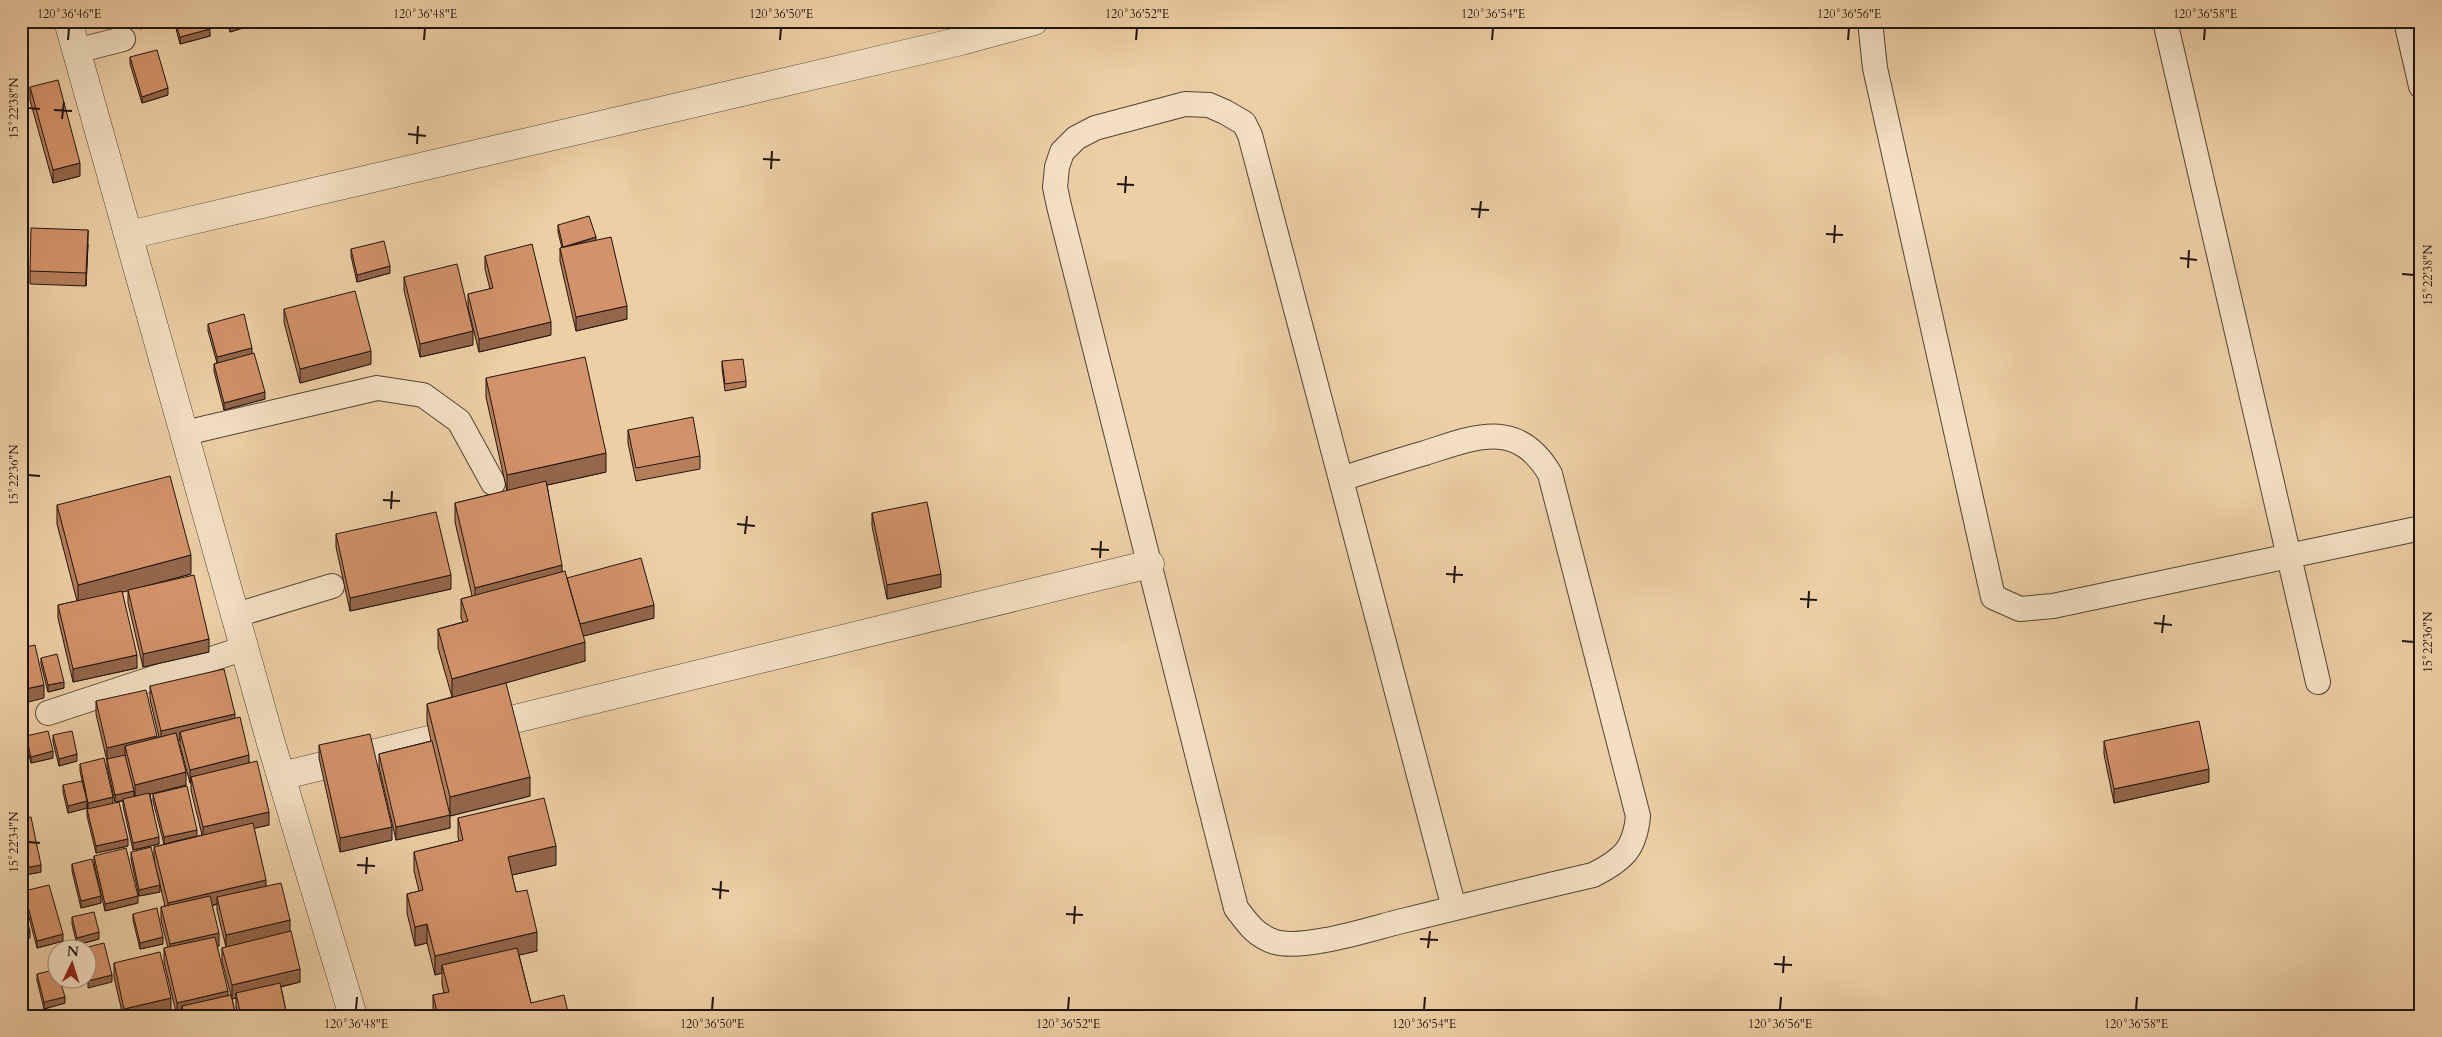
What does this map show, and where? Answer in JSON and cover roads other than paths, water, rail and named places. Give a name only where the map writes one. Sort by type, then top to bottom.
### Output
[{"type":"street","points":[[68,21],[281,776],[353,1016]]},
{"type":"street","points":[[129,235],[960,41],[1034,21]]},
{"type":"street","points":[[281,776],[1150,564]]},
{"type":"lane","points":[[1870,21],[1875,68],[1993,597],[2020,609],[2053,606],[2421,528]]},
{"type":"lane","points":[[2165,21],[2318,682]]},
{"type":"lane","points":[[2406,21],[2421,86]]},
{"type":"lane","points":[[76,51],[123,39]]},
{"type":"lane","points":[[1341,479],[1476,436],[1505,437],[1531,450],[1541,460],[1550,474],[1638,816],[1632,846],[1608,868],[1593,875],[1322,940],[1294,943],[1276,942],[1258,935],[1246,922],[1236,908],[1055,187],[1057,167],[1062,152],[1076,138],[1096,128],[1185,104],[1208,105],[1244,123],[1250,135],[1454,908]]},
{"type":"lane","points":[[185,433],[378,388],[423,394],[459,421],[493,483]]},
{"type":"lane","points":[[236,615],[332,586]]},
{"type":"lane","points":[[48,713],[245,648]]}]
